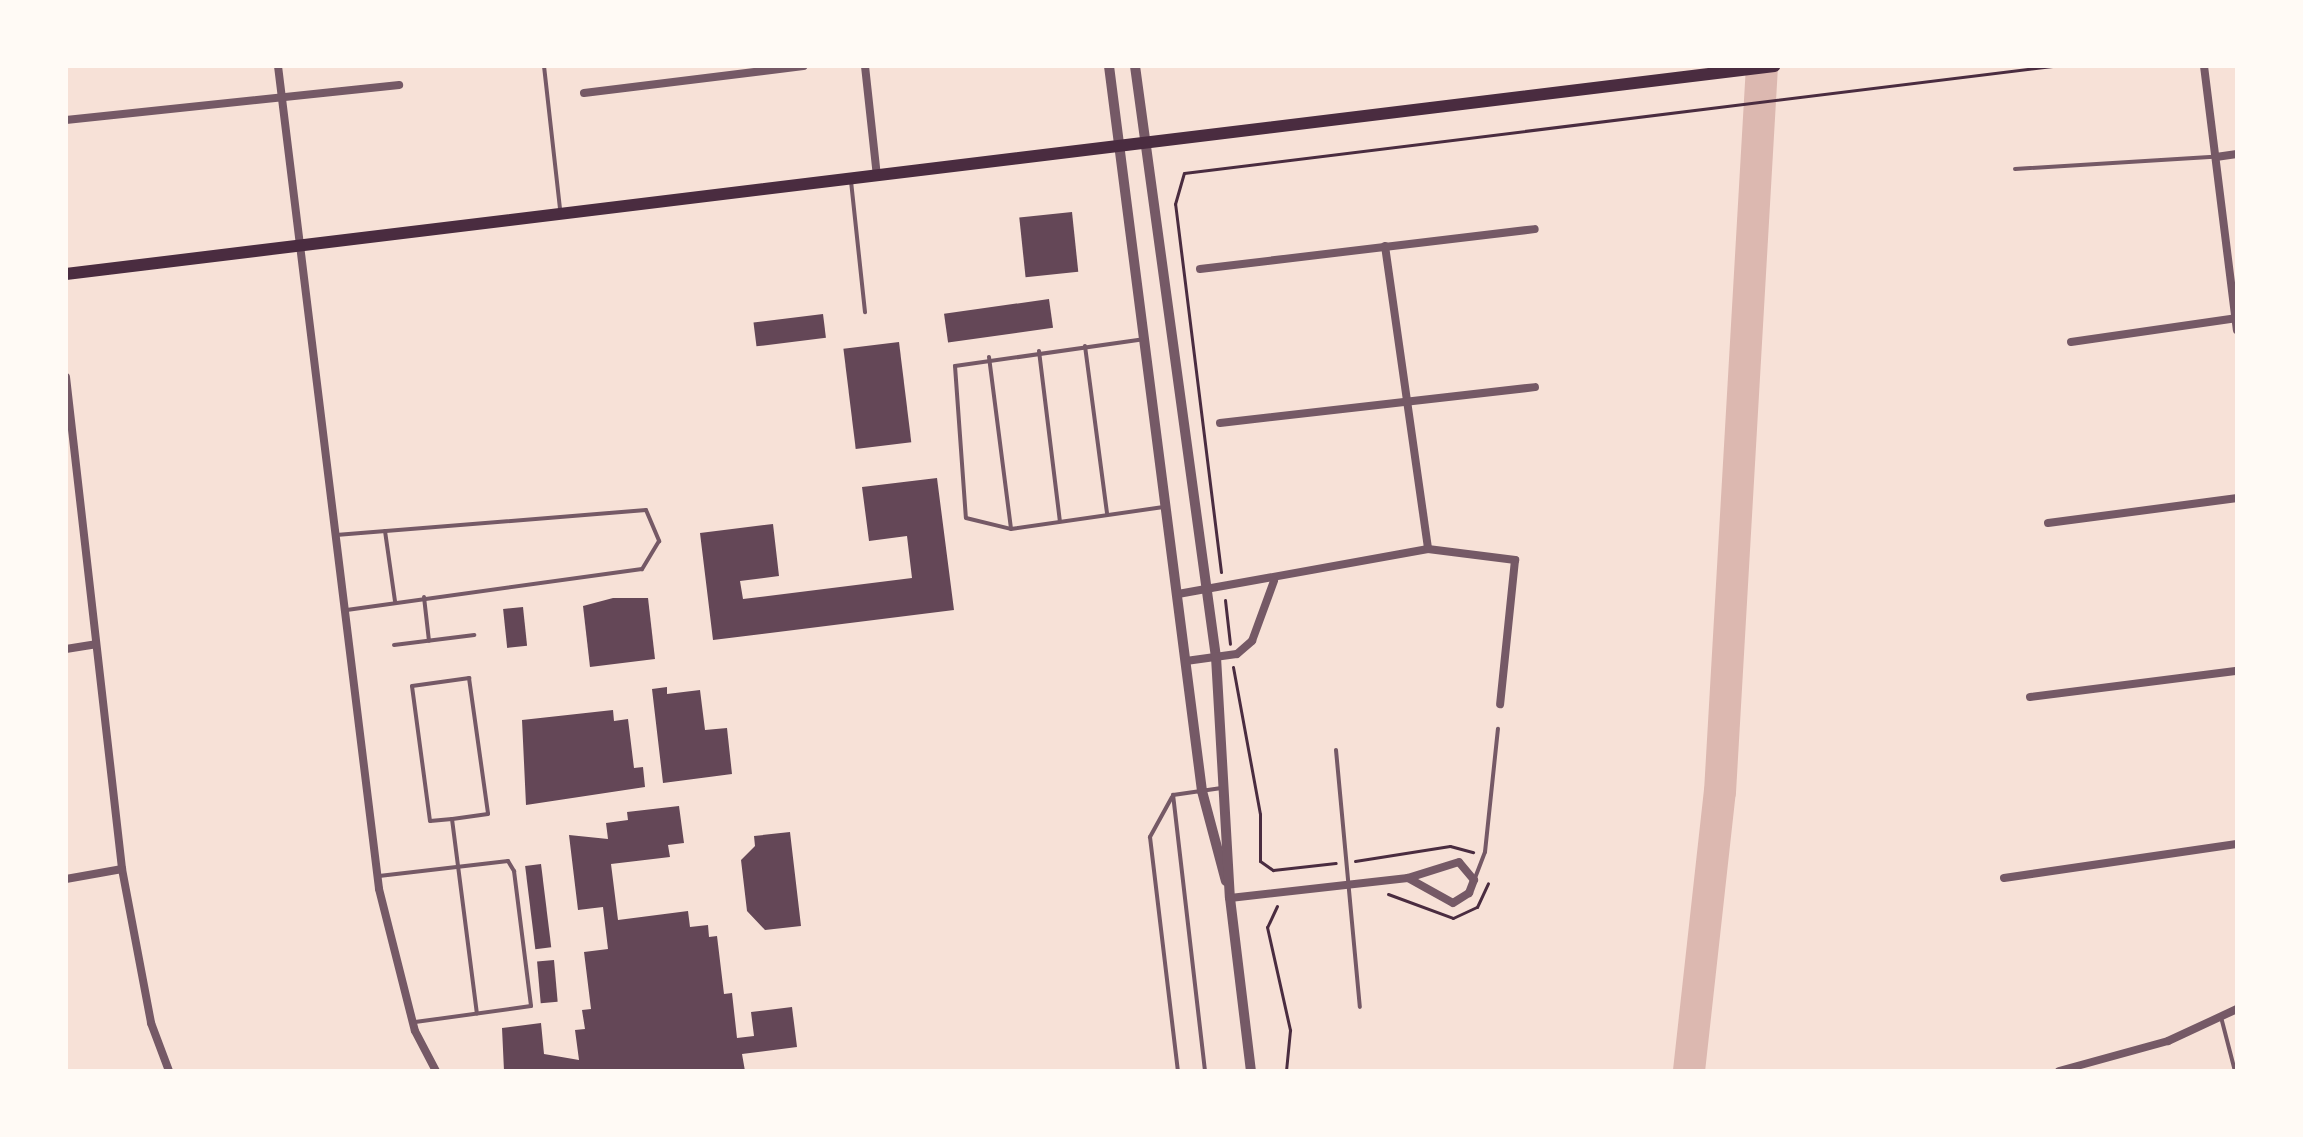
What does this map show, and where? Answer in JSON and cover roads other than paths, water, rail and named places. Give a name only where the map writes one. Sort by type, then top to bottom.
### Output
[{"type":"main road","points":[[66,274],[1774,66]]},
{"type":"street","points":[[278,66],[377,876],[412,1022],[436,1071]]},
{"type":"street","points":[[584,93],[728,70],[803,66]]},
{"type":"street","points":[[865,66],[877,176]]},
{"type":"street","points":[[1109,66],[1147,339],[1202,791],[1230,898]]},
{"type":"street","points":[[1135,66],[1216,657],[1228,788],[1230,898],[1251,1071]]},
{"type":"street","points":[[2204,66],[2237,330]]},
{"type":"street","points":[[66,120],[399,85]]},
{"type":"street","points":[[2216,157],[2237,154]]},
{"type":"street","points":[[1200,269],[1535,229]]},
{"type":"street","points":[[1385,246],[1428,549]]},
{"type":"street","points":[[2071,342],[2236,318]]},
{"type":"street","points":[[66,377],[122,869],[151,1023],[169,1071]]},
{"type":"street","points":[[1220,423],[1535,387]]},
{"type":"street","points":[[2048,523],[2237,498]]},
{"type":"street","points":[[1178,594],[1275,580],[1428,549],[1515,560],[1500,704]]},
{"type":"street","points":[[1186,661],[1232,655],[1252,641],[1275,580]]},
{"type":"street","points":[[66,649],[96,644]]},
{"type":"street","points":[[2030,697],[2237,671]]},
{"type":"street","points":[[2004,878],[2237,844]]},
{"type":"street","points":[[1230,898],[1408,878],[1459,862],[1474,880],[1469,893],[1444,902],[1408,878]]},
{"type":"street","points":[[66,879],[122,869]]},
{"type":"street","points":[[2059,1071],[2168,1041],[2237,1009]]},
{"type":"lane","points":[[544,66],[561,212]]},
{"type":"lane","points":[[2015,169],[2216,157]]},
{"type":"lane","points":[[851,179],[865,312]]},
{"type":"lane","points":[[1147,339],[989,357],[955,366],[966,518],[1011,529],[1168,506]]},
{"type":"lane","points":[[1085,346],[1107,514]]},
{"type":"lane","points":[[1039,351],[1060,521]]},
{"type":"lane","points":[[989,357],[1011,529]]},
{"type":"lane","points":[[336,535],[646,510],[655,519],[659,550],[642,569],[345,610]]},
{"type":"lane","points":[[385,531],[395,601]]},
{"type":"lane","points":[[424,597],[429,641]]},
{"type":"lane","points":[[394,645],[474,635]]},
{"type":"lane","points":[[469,678],[488,814],[452,819],[430,821],[412,686],[469,678]]},
{"type":"lane","points":[[1474,880],[1481,861],[1498,729]]},
{"type":"lane","points":[[1336,750],[1349,862],[1348,885],[1360,1007]]},
{"type":"lane","points":[[1173,795],[1228,788]]},
{"type":"lane","points":[[1173,795],[1150,837],[1178,1071]]},
{"type":"lane","points":[[1173,795],[1205,1071]]},
{"type":"lane","points":[[452,819],[477,1013]]},
{"type":"lane","points":[[377,876],[508,861],[514,871],[531,1006],[412,1022]]},
{"type":"lane","points":[[2221,1017],[2235,1071]]},
{"type":"waterway","points":[[1689,1071],[1720,792],[1762,66]]}]
